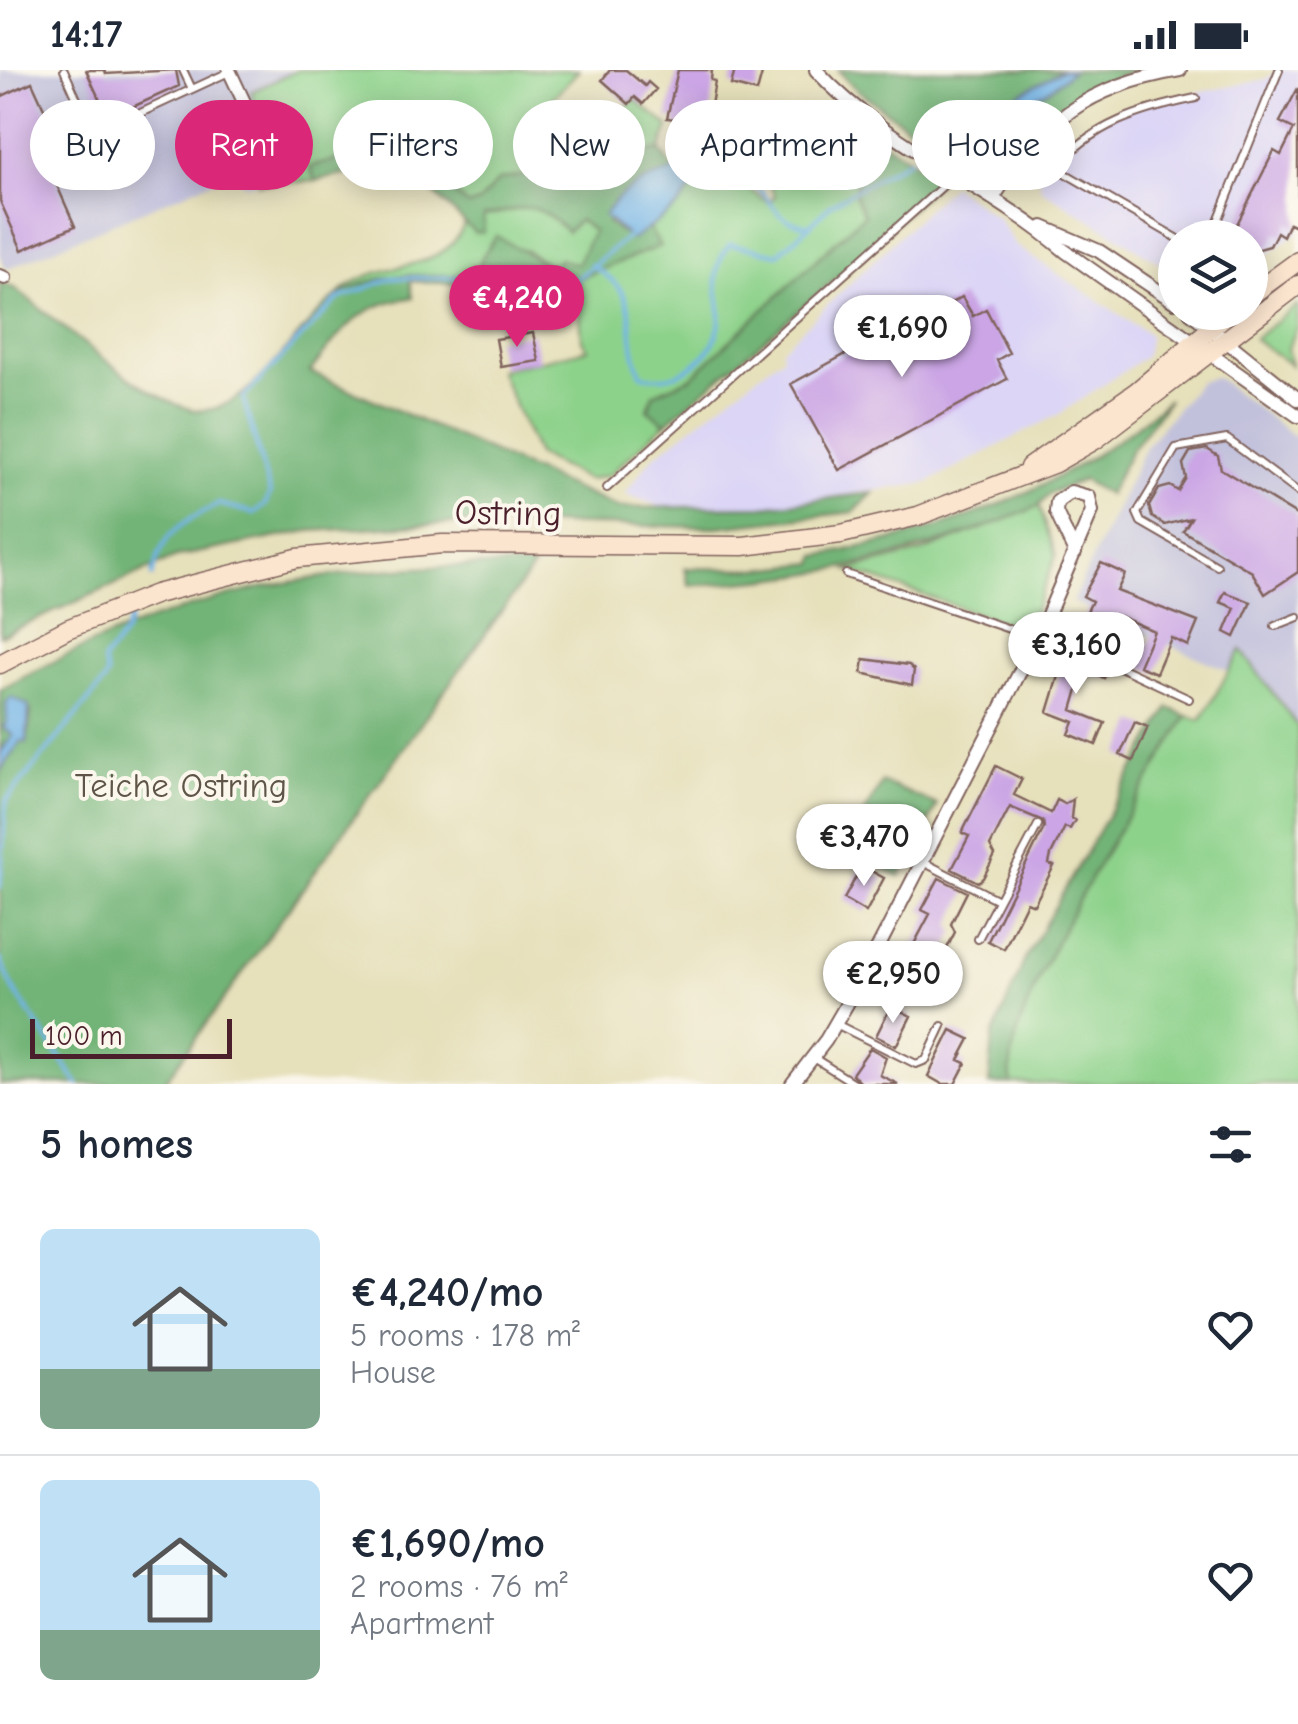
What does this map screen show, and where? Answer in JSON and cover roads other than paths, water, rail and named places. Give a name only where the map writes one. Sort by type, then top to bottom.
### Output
[{"type":"main road","points":[[1268,283],[1298,261]]},
{"type":"main road","name":"Ostring","points":[[0,664],[67,629],[156,594],[297,558],[426,545],[695,548],[792,542],[918,516],[1024,471],[1220,334],[1298,285]]},
{"type":"main road","name":"Ostring","points":[[1220,334],[1222,330]]},
{"type":"street","points":[[816,70],[873,122],[912,146]]},
{"type":"street","points":[[993,198],[1032,141],[1078,102],[1124,82],[1180,70]]},
{"type":"street","points":[[230,71],[243,100]]},
{"type":"street","points":[[981,190],[1032,222],[1098,251],[1158,291]]},
{"type":"street","points":[[1032,222],[1066,251],[1298,416]]},
{"type":"street","points":[[1215,330],[1298,399]]},
{"type":"street","points":[[792,1084],[836,1024],[924,862],[1039,634],[1075,553]]},
{"type":"lane","points":[[64,70],[93,135],[230,71]]},
{"type":"lane","points":[[183,70],[192,89]]},
{"type":"lane","points":[[1218,220],[1278,70]]},
{"type":"lane","points":[[1158,227],[1056,168],[1068,152],[1109,125],[1148,108],[1196,98]]},
{"type":"lane","points":[[607,488],[670,426],[866,260],[939,190]]},
{"type":"lane","points":[[1217,566],[1140,522],[1138,512],[1176,448],[1227,439],[1298,492]]},
{"type":"lane","points":[[846,574],[1039,634],[1189,699]]},
{"type":"lane","points":[[1275,626],[1298,618]]},
{"type":"lane","points":[[978,939],[1038,825]]},
{"type":"lane","points":[[924,862],[998,900]]},
{"type":"lane","points":[[836,1024],[916,1064],[926,1060],[942,1026]]},
{"type":"lane","points":[[813,1058],[855,1084]]},
{"type":"water","points":[[1063,70],[1073,70],[1030,100],[1008,100]]},
{"type":"water","points":[[665,174],[665,190],[690,190],[678,207],[632,240],[604,216],[617,199],[629,190],[645,190],[645,181]]},
{"type":"water","points":[[11,697],[29,706],[27,743],[21,741],[0,771],[0,753],[13,735],[3,727],[7,723],[6,704]]},
{"type":"waterway","points":[[892,169],[910,159]]},
{"type":"waterway","points":[[760,190],[784,217],[809,226],[831,204],[856,190]]},
{"type":"waterway","points":[[591,265],[609,278],[627,302],[641,374],[664,377],[686,370],[712,345],[720,321],[717,269],[730,244],[778,254],[809,226]]},
{"type":"waterway","points":[[152,576],[162,548],[183,524],[219,504],[254,513],[265,505],[270,493],[243,398],[338,299],[392,278],[513,277],[550,289],[568,286],[631,234]]},
{"type":"waterway","points":[[0,887],[6,801],[103,683],[107,675],[103,661],[125,633],[131,615]]},
{"type":"waterway","points":[[0,959],[14,990],[78,1084]]},
{"type":"park label","name":"Teiche Ostring","points":[[181,785]]}]
